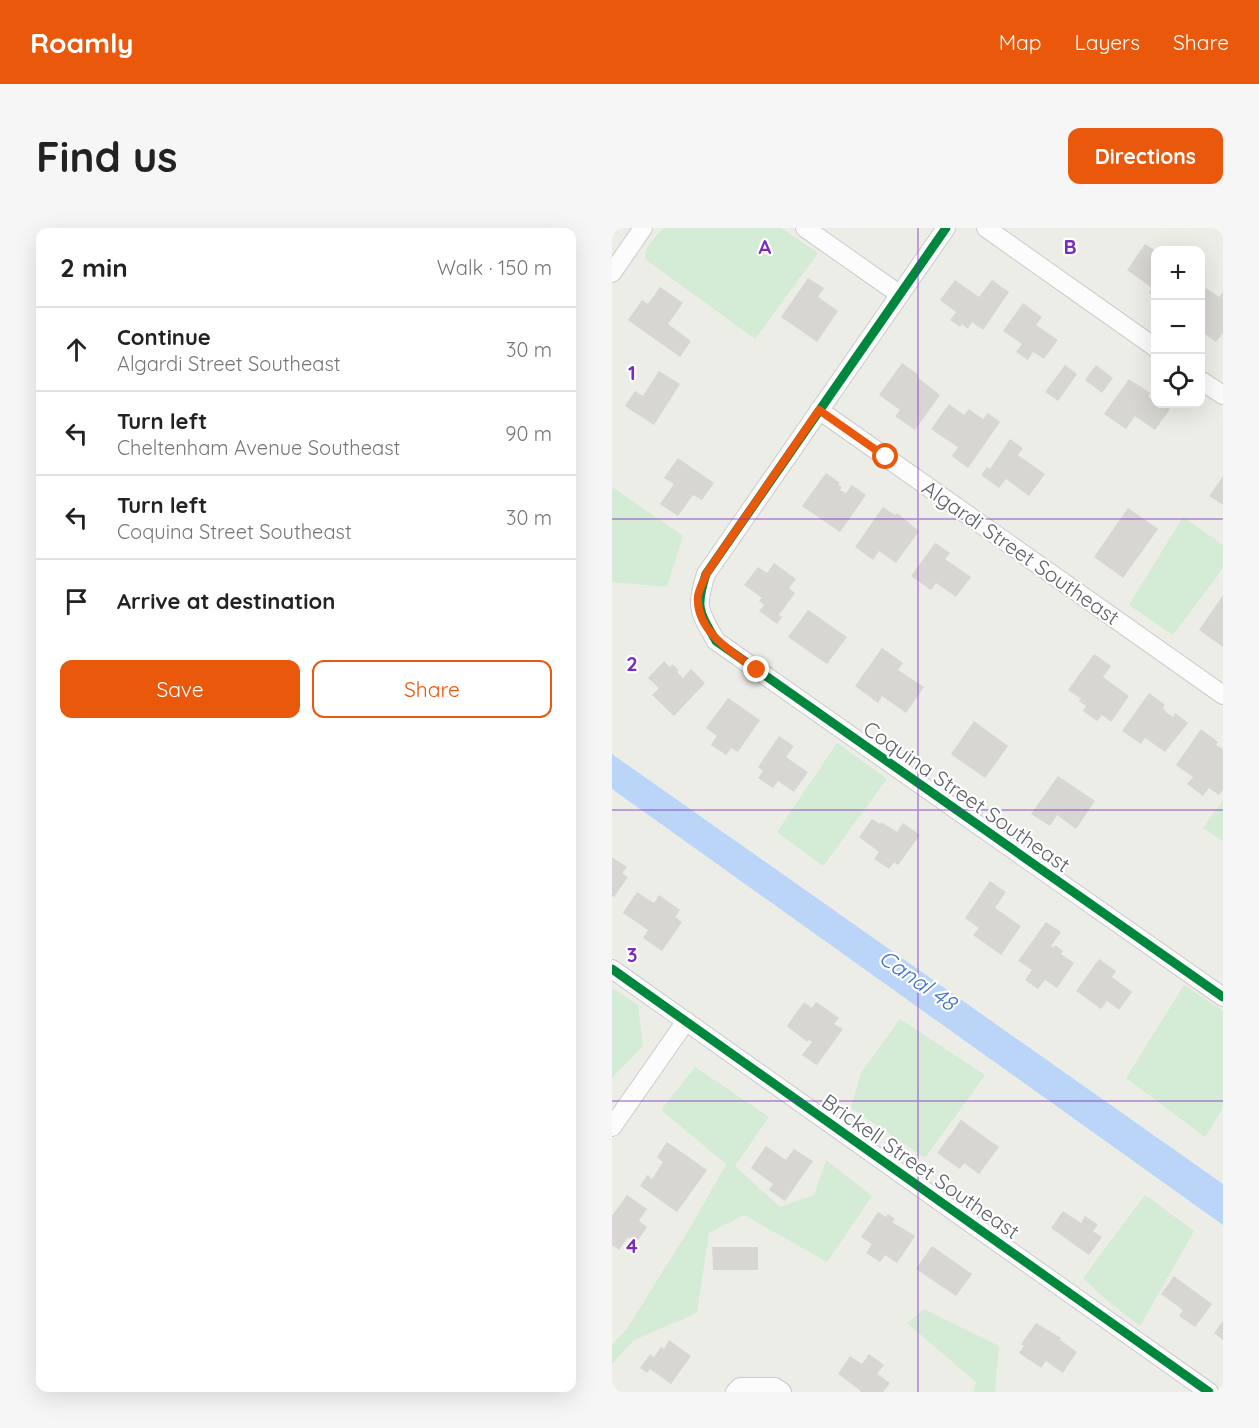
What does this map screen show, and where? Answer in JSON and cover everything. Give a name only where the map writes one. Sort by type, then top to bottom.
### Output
[{"type":"street","points":[[612,273],[643,228]]},
{"type":"street","points":[[805,228],[899,294]]},
{"type":"street","points":[[819,410],[946,228]]},
{"type":"street","points":[[986,228],[1151,345]]},
{"type":"street","points":[[1205,383],[1223,395]]},
{"type":"street","name":"Coquina Street Southeast","points":[[819,410],[706,574],[698,597],[701,615],[716,641],[1223,997]]},
{"type":"street","name":"Algardi Street Southeast","points":[[819,410],[1223,694]]},
{"type":"street","name":"Brickell Street Southeast","points":[[612,969],[1209,1392]]},
{"type":"street","points":[[612,1126],[687,1021]]},
{"type":"street","points":[[735,1392],[740,1387],[775,1387],[782,1392]]},
{"type":"green space","points":[[664,228],[781,228],[818,253],[755,339],[645,259],[648,246]]},
{"type":"green space","points":[[612,487],[683,536],[667,587],[612,582]]},
{"type":"green space","points":[[1183,517],[1223,545],[1223,568],[1173,635],[1129,605]]},
{"type":"green space","points":[[837,743],[887,779],[823,866],[777,832]]},
{"type":"green space","points":[[1223,800],[1223,841],[1203,828]]},
{"type":"green space","points":[[1184,985],[1223,1011],[1223,1108],[1205,1137],[1126,1078]]},
{"type":"green space","points":[[612,988],[638,1005],[643,1046],[612,1078]]},
{"type":"green space","points":[[900,1019],[985,1075],[925,1158],[851,1108],[861,1073]]},
{"type":"green space","points":[[695,1067],[769,1117],[735,1166],[780,1207],[814,1195],[826,1160],[872,1196],[827,1262],[744,1215],[709,1233],[697,1313],[634,1340],[612,1364],[612,1345],[626,1330],[693,1223],[726,1164],[661,1110]]},
{"type":"green space","points":[[1145,1195],[1194,1231],[1140,1326],[1083,1278]]},
{"type":"green space","points":[[924,1309],[999,1346],[995,1390],[997,1392],[973,1392],[976,1382],[907,1323]]},
{"type":"water","name":"Canal 48","points":[[612,754],[1223,1184],[1223,1225],[612,789]]},
{"type":"building","points":[[1145,244],[1151,248],[1151,287],[1127,270]]},
{"type":"building","points":[[808,278],[824,288],[818,297],[838,311],[817,342],[781,317]]},
{"type":"building","points":[[955,280],[979,297],[992,280],[1009,292],[983,330],[972,322],[968,329],[950,320],[956,312],[940,300]]},
{"type":"building","points":[[660,287],[683,303],[668,324],[691,341],[680,357],[628,320],[642,300],[648,304]]},
{"type":"building","points":[[1205,287],[1219,297],[1223,292],[1223,333],[1216,342],[1205,334]]},
{"type":"building","points":[[1023,303],[1042,317],[1036,325],[1058,340],[1044,359],[1033,352],[1028,360],[1016,352],[1022,344],[1003,331]]},
{"type":"building","points":[[902,363],[940,395],[915,430],[895,416],[900,410],[879,395]]},
{"type":"building","points":[[1065,365],[1077,374],[1058,401],[1045,392]]},
{"type":"building","points":[[1096,365],[1113,378],[1102,393],[1085,380]]},
{"type":"building","points":[[659,371],[680,384],[654,425],[625,406],[635,391],[643,396]]},
{"type":"building","points":[[1129,379],[1150,393],[1148,396],[1151,399],[1151,408],[1170,409],[1155,430],[1135,416],[1126,429],[1104,414]]},
{"type":"building","points":[[949,404],[964,415],[969,409],[983,419],[988,413],[1000,422],[968,468],[952,456],[958,447],[931,429]]},
{"type":"building","points":[[1010,439],[1023,448],[1018,455],[1045,474],[1029,496],[1006,479],[999,488],[981,475],[987,467],[990,469]]},
{"type":"building","points":[[678,458],[714,483],[702,500],[693,495],[678,516],[660,504],[674,484],[664,478]]},
{"type":"building","points":[[826,473],[840,483],[838,485],[842,487],[840,490],[846,493],[852,485],[866,495],[840,532],[802,506]]},
{"type":"building","points":[[1223,476],[1223,505],[1209,496]]},
{"type":"building","points":[[883,507],[895,515],[897,513],[919,531],[896,563],[879,551],[873,560],[855,547]]},
{"type":"building","points":[[1128,508],[1158,529],[1123,578],[1094,557]]},
{"type":"building","points":[[935,543],[950,553],[945,559],[971,577],[956,597],[936,583],[931,590],[911,576]]},
{"type":"building","points":[[774,563],[796,579],[789,588],[795,593],[779,615],[782,617],[777,624],[759,611],[764,605],[759,601],[762,598],[744,585],[758,567],[767,573]]},
{"type":"building","points":[[1223,595],[1223,647],[1199,630]]},
{"type":"building","points":[[808,610],[847,637],[827,664],[788,637]]},
{"type":"building","points":[[882,648],[903,663],[898,670],[924,687],[906,713],[882,696],[878,703],[855,686]]},
{"type":"building","points":[[1094,654],[1111,666],[1103,677],[1129,696],[1111,722],[1102,715],[1097,721],[1083,711],[1086,706],[1079,701],[1081,699],[1068,690]]},
{"type":"building","points":[[664,661],[670,667],[672,664],[679,670],[677,672],[683,678],[691,669],[705,683],[674,716],[652,695],[659,688],[648,678]]},
{"type":"building","points":[[1149,693],[1165,705],[1163,708],[1167,713],[1173,717],[1175,713],[1188,723],[1165,752],[1145,738],[1141,744],[1122,731]]},
{"type":"building","points":[[728,698],[760,720],[738,752],[731,748],[726,755],[711,745],[717,736],[706,728]]},
{"type":"building","points":[[974,721],[1008,746],[985,778],[951,754]]},
{"type":"building","points":[[1201,729],[1218,742],[1216,745],[1223,749],[1223,790],[1219,795],[1209,788],[1203,796],[1187,784],[1193,777],[1176,765]]},
{"type":"building","points":[[779,736],[794,746],[786,757],[808,772],[794,792],[778,781],[773,788],[758,778],[763,771],[758,767]]},
{"type":"building","points":[[1058,776],[1095,801],[1076,829],[1057,815],[1050,826],[1031,814]]},
{"type":"building","points":[[872,819],[897,832],[903,823],[920,835],[898,865],[894,862],[889,869],[874,859],[879,852],[859,837]]},
{"type":"building","points":[[612,857],[627,867],[622,873],[628,877],[614,897],[612,896]]},
{"type":"building","points":[[990,881],[1006,892],[995,908],[1021,926],[1001,955],[973,935],[979,928],[965,918]]},
{"type":"building","points":[[637,892],[654,903],[659,895],[680,910],[675,917],[682,922],[662,951],[643,938],[648,930],[623,913]]},
{"type":"building","points":[[1046,922],[1061,932],[1051,946],[1053,948],[1055,945],[1063,951],[1061,954],[1074,963],[1057,988],[1045,980],[1038,989],[1025,980],[1032,970],[1018,961]]},
{"type":"building","points":[[1099,959],[1116,971],[1112,977],[1132,992],[1119,1010],[1107,1001],[1101,1009],[1076,991]]},
{"type":"building","points":[[804,1002],[812,1008],[816,1002],[839,1018],[834,1024],[843,1029],[817,1065],[802,1055],[812,1042],[809,1040],[807,1042],[787,1026]]},
{"type":"building","points":[[961,1120],[999,1147],[979,1174],[964,1163],[960,1169],[937,1153]]},
{"type":"building","points":[[667,1142],[707,1170],[677,1212],[640,1186],[647,1175],[652,1179],[663,1162],[657,1157]]},
{"type":"building","points":[[766,1146],[786,1160],[794,1149],[813,1161],[785,1201],[769,1190],[773,1184],[751,1168]]},
{"type":"building","points":[[627,1195],[647,1209],[639,1221],[647,1227],[636,1243],[628,1237],[619,1250],[612,1245],[612,1216]]},
{"type":"building","points":[[1063,1211],[1081,1223],[1085,1216],[1098,1225],[1093,1231],[1102,1237],[1089,1255],[1051,1228]]},
{"type":"building","points":[[878,1212],[886,1217],[888,1214],[895,1219],[892,1222],[915,1236],[897,1263],[885,1255],[880,1262],[866,1253],[872,1244],[861,1237]]},
{"type":"building","points":[[932,1246],[972,1274],[956,1296],[916,1269]]},
{"type":"building","points":[[712,1247],[758,1247],[758,1270],[713,1270]]},
{"type":"building","points":[[1174,1276],[1212,1304],[1195,1327],[1179,1316],[1183,1310],[1161,1294]]},
{"type":"building","points":[[1223,1321],[1223,1340],[1214,1333]]},
{"type":"building","points":[[1036,1323],[1061,1338],[1060,1340],[1077,1352],[1063,1373],[1046,1361],[1041,1368],[1019,1353],[1024,1346],[1021,1344]]},
{"type":"building","points":[[669,1340],[691,1356],[671,1384],[650,1369],[647,1373],[640,1368],[650,1354],[654,1357],[661,1347],[664,1349]]},
{"type":"building","points":[[869,1354],[884,1365],[877,1374],[890,1383],[883,1392],[860,1392],[838,1374],[850,1356],[862,1364]]},
{"type":"cycle path","points":[[946,228],[706,574],[700,602],[702,616],[716,641],[1223,997]]},
{"type":"cycle path","points":[[612,969],[1209,1392]]},
{"type":"route","points":[[757,670],[716,641],[701,615],[698,597],[706,574],[819,410],[886,457]]}]
